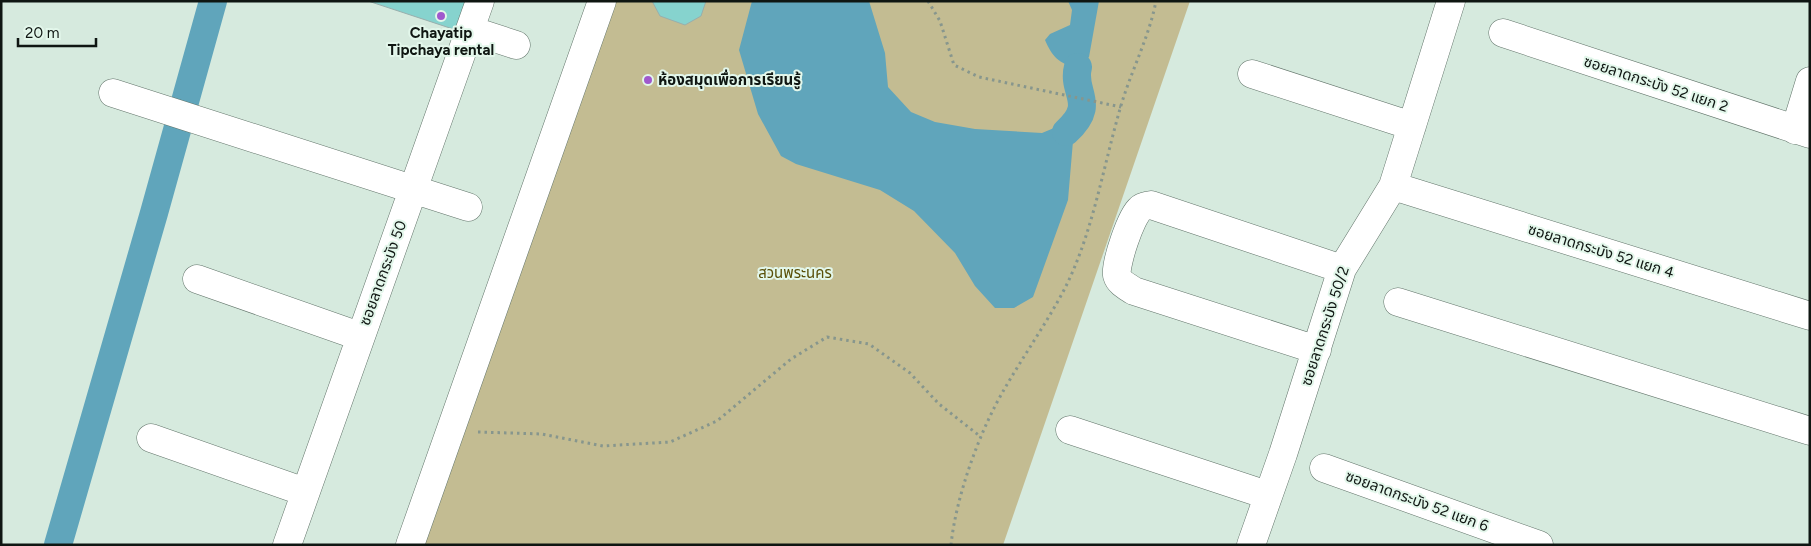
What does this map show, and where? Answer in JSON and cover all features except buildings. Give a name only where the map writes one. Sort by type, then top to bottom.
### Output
[{"type":"street","name":"ซอยลาดกระบัง 50","points":[[286,545],[480,1]]},
{"type":"street","points":[[410,545],[602,1]]},
{"type":"street","name":"ซอยลาดกระบัง 50/2","points":[[1251,545],[1283,454],[1342,269],[1393,186],[1451,1]]},
{"type":"street","points":[[470,30],[516,45]]},
{"type":"street","name":"ซอยลาดกระบัง 52 แยก 2","points":[[1503,33],[1802,132]]},
{"type":"street","points":[[1252,74],[1412,126]]},
{"type":"street","points":[[1802,132],[1810,81]]},
{"type":"street","points":[[113,93],[468,207]]},
{"type":"street","name":"ซอยลาดกระบัง 52 แยก 4","points":[[1393,186],[1810,316]]},
{"type":"street","points":[[1317,350],[1134,291],[1123,285],[1117,277],[1117,264],[1135,214],[1141,207],[1151,205],[1342,269]]},
{"type":"street","points":[[198,279],[359,336]]},
{"type":"street","points":[[1398,302],[1810,431]]},
{"type":"street","points":[[1070,430],[1268,495]]},
{"type":"street","points":[[151,438],[305,492]]},
{"type":"street","name":"ซอยลาดกระบัง 52 แยก 6","points":[[1324,468],[1539,545]]},
{"type":"path","points":[[928,1],[940,21],[954,65],[979,77],[1121,107]]},
{"type":"path","points":[[951,545],[954,521],[981,437],[1004,388],[1038,336],[1065,288],[1082,244],[1121,107],[1156,1]]},
{"type":"path","points":[[477,432],[542,434],[604,446],[670,442],[717,421],[792,359],[827,337],[869,344],[910,373],[938,404],[981,437]]},
{"type":"green space","name":"สวนพระนคร","points":[[589,1],[1190,1],[1003,545],[398,545]]},
{"type":"water","points":[[752,1],[869,1],[885,53],[888,87],[911,112],[935,122],[975,129],[1042,133],[1054,128],[1066,132],[1073,141],[1068,200],[1033,297],[1014,308],[995,308],[975,286],[955,253],[914,211],[880,190],[796,164],[781,156],[758,114],[739,50]]},
{"type":"water","points":[[1068,1],[1099,1],[1089,57],[1078,67],[1071,66],[1057,59],[1050,51],[1045,40],[1050,34],[1070,25],[1072,10]]},
{"type":"waterway","points":[[58,545],[213,1]]},
{"type":"waterway","points":[[1066,132],[1075,122],[1082,106],[1077,76],[1078,67]]},
{"type":"place","name":"Chayatip Tipchaya rental","points":[[441,16]]},
{"type":"place","name":"ห้องสมุดเพื่อการเรียนรู้","points":[[648,80]]}]
